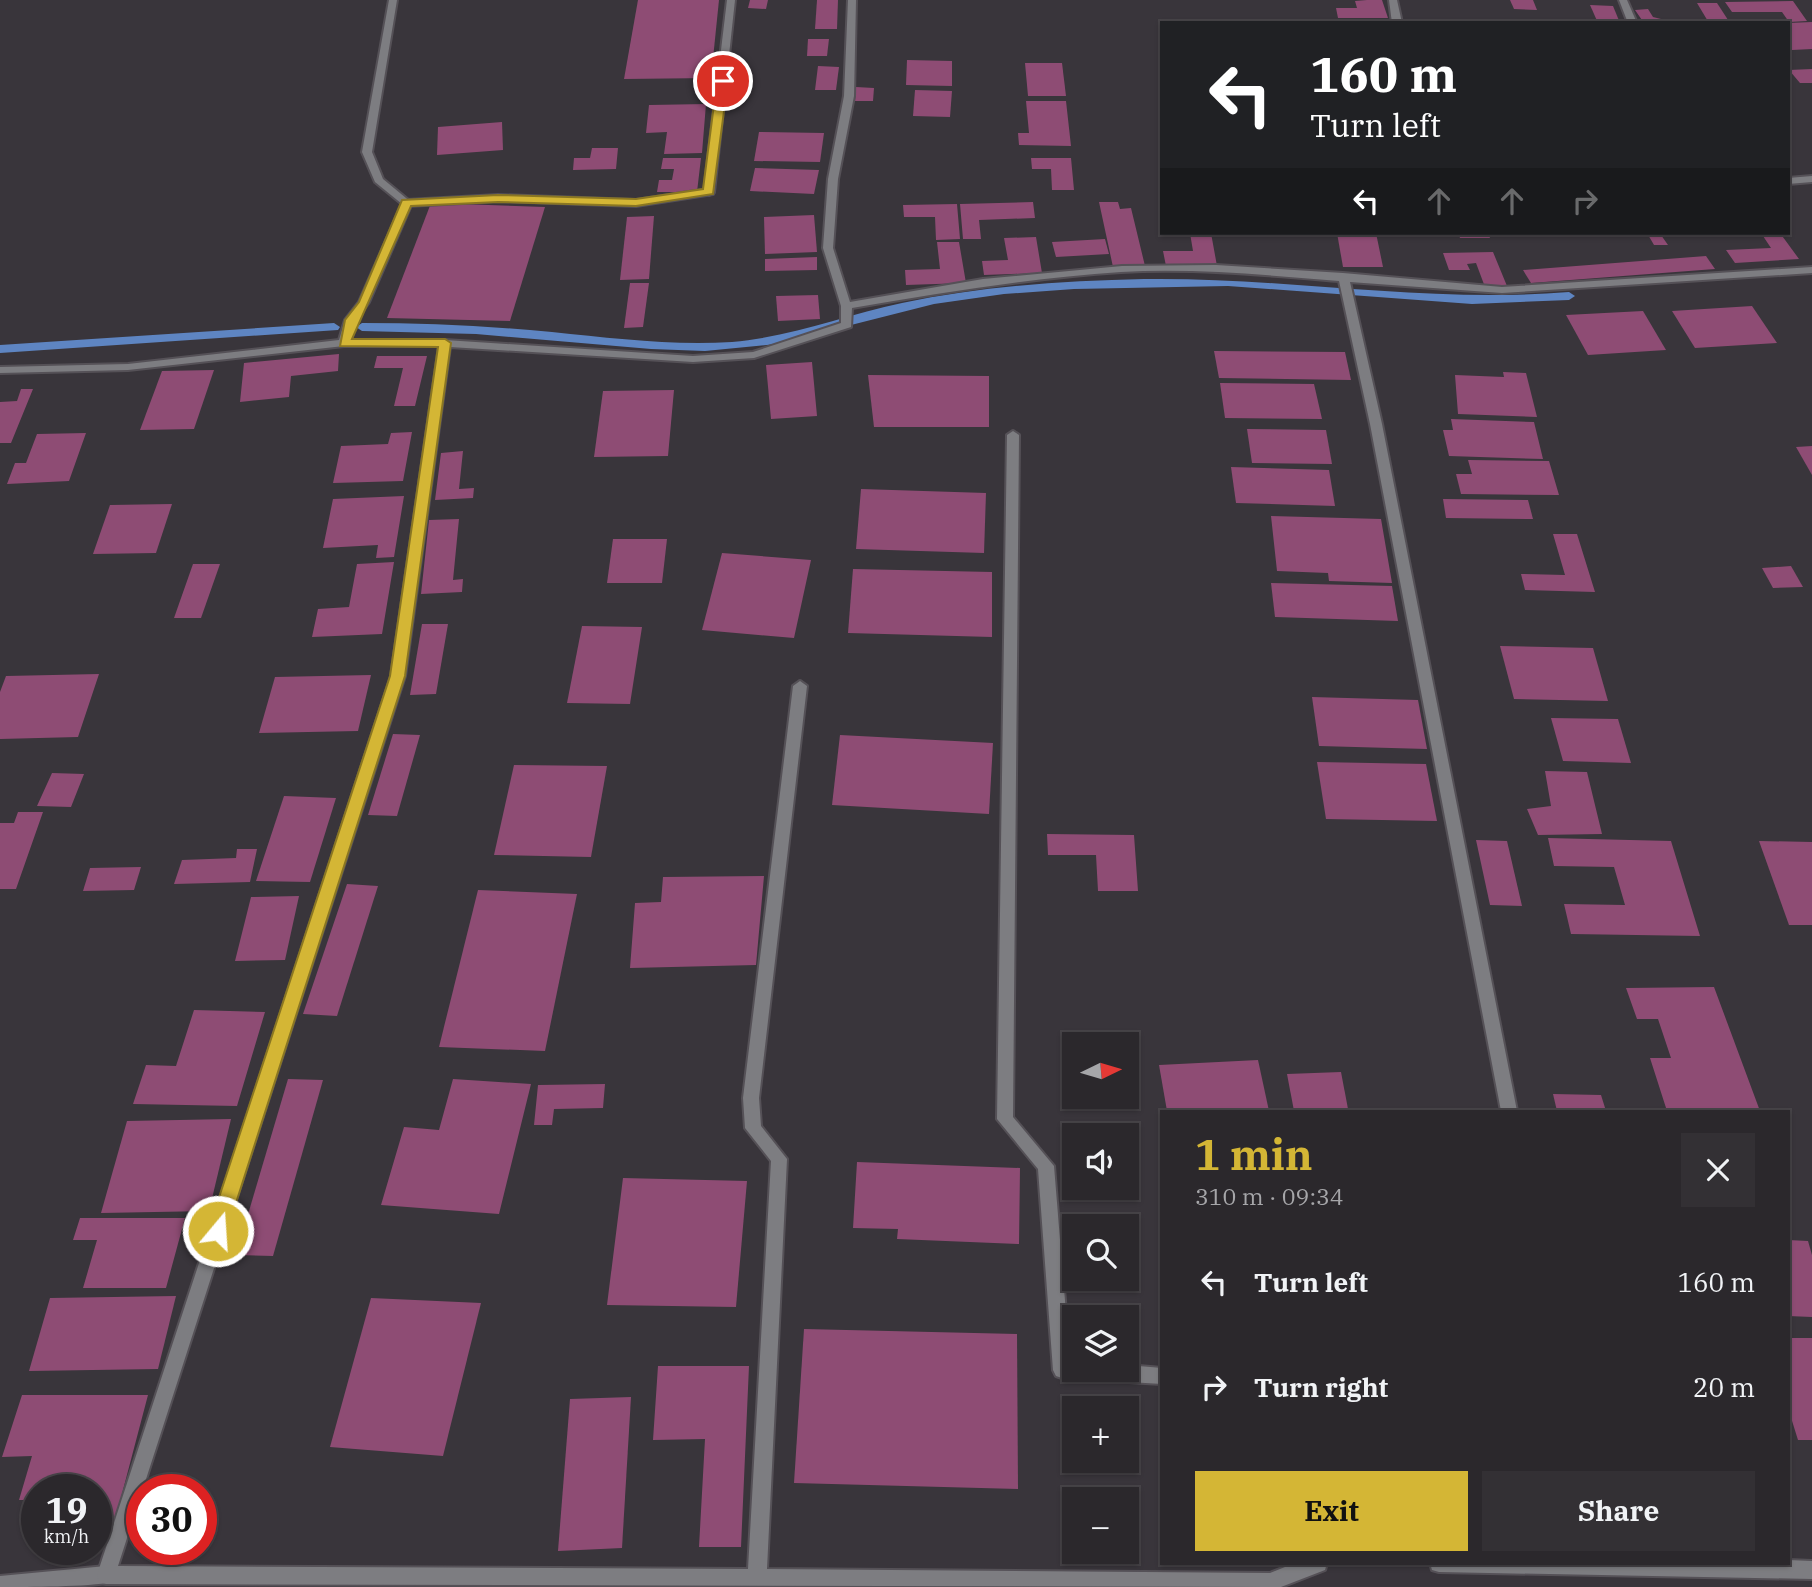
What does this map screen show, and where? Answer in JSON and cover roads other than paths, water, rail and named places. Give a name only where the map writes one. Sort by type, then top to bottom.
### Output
[{"type":"street","points":[[393,0],[367,152],[379,180],[407,203],[498,198],[636,203],[709,191],[731,0]]},
{"type":"street","points":[[0,370],[128,367],[344,343],[445,343],[692,359],[754,355],[847,325],[846,306],[828,248],[833,179],[849,96],[852,0]]},
{"type":"street","points":[[1393,0],[1397,21]]},
{"type":"street","points":[[1623,0],[1632,21]]},
{"type":"street","points":[[1790,181],[1812,179]]},
{"type":"street","points":[[344,343],[351,320],[365,302],[407,203]]},
{"type":"street","points":[[846,306],[983,282],[1122,269],[1216,268],[1502,290],[1812,270]]},
{"type":"street","points":[[1343,276],[1376,424],[1509,1110]]},
{"type":"street","points":[[106,1575],[398,676],[445,343]]},
{"type":"street","points":[[1013,435],[1005,1119],[1046,1166],[1062,1370],[1160,1376]]},
{"type":"street","points":[[757,1577],[779,1159],[752,1129],[751,1098],[800,686]]},
{"type":"street","points":[[0,1586],[106,1575],[1270,1582],[1313,1565]]},
{"type":"street","points":[[1658,1565],[1812,1570]]},
{"type":"waterway","points":[[362,327],[476,330],[705,347],[776,340],[934,300],[1074,285],[1228,282],[1423,298],[1520,300],[1569,296]]},
{"type":"waterway","points":[[0,349],[334,327]]}]
